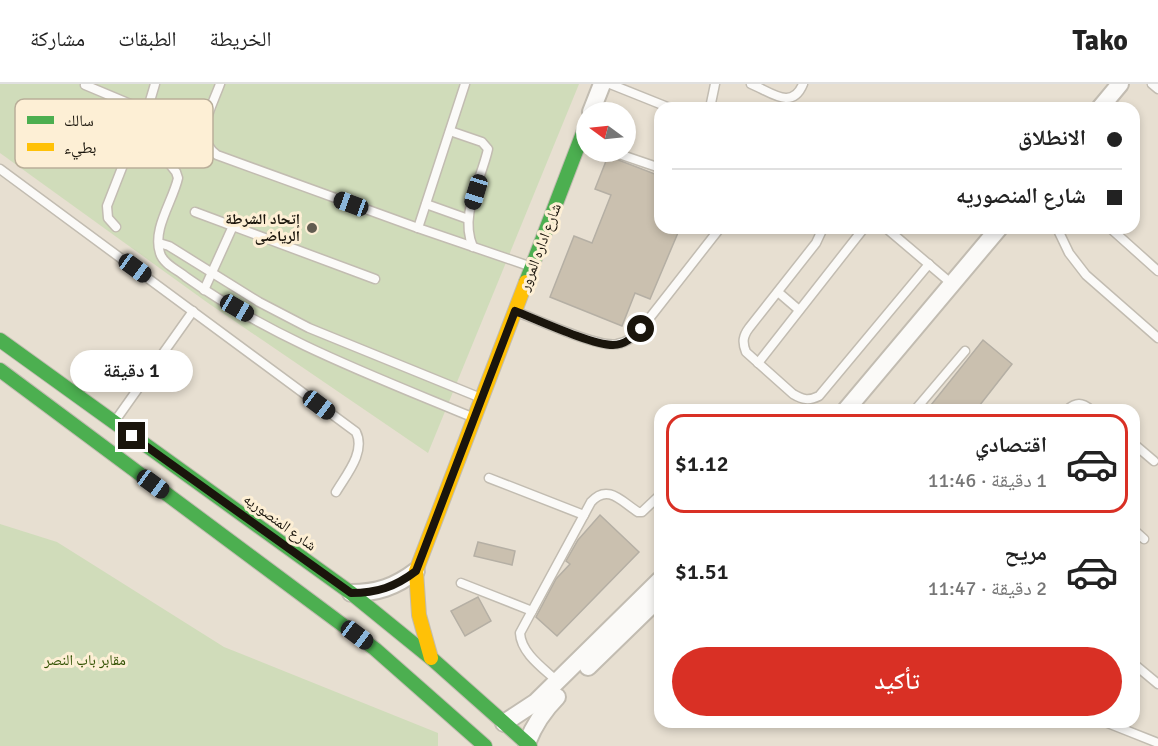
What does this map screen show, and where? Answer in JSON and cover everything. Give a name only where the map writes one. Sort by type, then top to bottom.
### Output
[{"type":"main road","name":"شارع اداره المرور","points":[[431,658],[419,615],[416,571],[481,398],[576,160]]},
{"type":"main road","name":"شارع المنصوريه","points":[[0,340],[351,593],[393,626],[431,658],[494,737]]},
{"type":"main road","name":"شارع المنصوريه","points":[[0,370],[494,737],[527,745]]},
{"type":"main road","points":[[98,443],[113,423]]},
{"type":"main road","points":[[375,649],[393,626]]},
{"type":"street","points":[[595,102],[602,84]]},
{"type":"street","points":[[1105,102],[1120,84]]},
{"type":"street","points":[[851,404],[994,234]]},
{"type":"street","points":[[351,593],[368,593],[386,589],[402,582],[416,571]]},
{"type":"street","points":[[494,737],[536,702],[654,586]]},
{"type":"street","points":[[527,745],[545,709],[654,603]]},
{"type":"lane","points":[[151,99],[155,84]]},
{"type":"lane","points":[[213,103],[220,84]]},
{"type":"lane","points":[[418,228],[465,84]]},
{"type":"lane","points":[[610,84],[655,102]]},
{"type":"lane","points":[[711,102],[715,84]]},
{"type":"lane","points":[[752,84],[784,99],[790,99],[796,97],[803,84]]},
{"type":"lane","points":[[1152,84],[1158,89]]},
{"type":"lane","points":[[85,85],[118,99]]},
{"type":"lane","points":[[450,131],[482,142],[488,149],[468,219],[473,247]]},
{"type":"lane","points":[[213,152],[418,228],[532,267]]},
{"type":"lane","points":[[636,160],[654,166]]},
{"type":"lane","points":[[116,227],[108,218],[107,206],[122,168]]},
{"type":"lane","points":[[173,168],[178,178],[160,229],[159,251],[162,258],[204,290],[263,323],[352,368],[474,418]]},
{"type":"lane","points":[[0,169],[356,432],[360,444],[358,452],[336,492]]},
{"type":"lane","points":[[426,204],[468,219]]},
{"type":"lane","points":[[195,212],[375,279]]},
{"type":"lane","points":[[204,290],[233,226]]},
{"type":"lane","points":[[515,311],[600,343],[615,345],[630,340],[715,234]]},
{"type":"lane","points":[[820,234],[816,243],[744,335],[743,344],[746,352],[801,399],[810,400],[819,396],[928,264]]},
{"type":"lane","points":[[758,363],[859,234]]},
{"type":"lane","points":[[893,234],[952,284]]},
{"type":"lane","points":[[1061,234],[1069,252],[1086,275],[1158,338]]},
{"type":"lane","points":[[1117,234],[1158,271]]},
{"type":"lane","points":[[159,243],[169,246],[259,302],[309,328],[481,398]]},
{"type":"lane","points":[[778,292],[799,310]]},
{"type":"lane","points":[[113,423],[193,311]]},
{"type":"lane","points":[[920,404],[965,351]]},
{"type":"lane","points":[[1140,449],[1154,461]]},
{"type":"lane","points":[[489,478],[584,515]]},
{"type":"lane","points":[[557,681],[524,649],[520,641],[520,633],[531,611],[597,495],[606,493],[615,496],[634,510],[642,512],[654,501]]},
{"type":"lane","points":[[1140,535],[1144,538]]},
{"type":"lane","points":[[461,583],[531,611]]},
{"type":"lane","points":[[1140,669],[1158,684]]},
{"type":"lane","points":[[1120,728],[1158,743]]},
{"type":"green space","name":"إتحاد الشرطة الرياضى","points":[[0,84],[579,84],[428,453],[208,303],[21,168],[213,168],[213,99],[15,99],[15,164],[0,153]]},
{"type":"green space","name":"مقابر باب النصر","points":[[0,524],[57,542],[224,647],[438,733],[438,746],[0,746]]},
{"type":"building","points":[[606,162],[624,162],[654,174],[654,234],[677,234],[650,299],[635,293],[622,326],[550,297],[574,236],[592,243],[611,195],[595,189]]},
{"type":"building","points":[[983,340],[1012,364],[981,404],[932,404]]},
{"type":"building","points":[[600,515],[639,552],[557,636],[536,617],[556,579],[570,564],[566,561],[578,540]]},
{"type":"building","points":[[478,542],[515,551],[512,565],[474,556]]},
{"type":"building","points":[[478,597],[491,621],[465,636],[451,611]]},
{"type":"traffic: fast","points":[[526,282],[576,151]]},
{"type":"traffic: fast","points":[[0,340],[351,593],[431,658],[530,746]]},
{"type":"traffic: fast","points":[[0,370],[375,649],[485,746]]},
{"type":"traffic: slow","points":[[431,658],[419,615],[416,571],[526,282]]},
{"type":"place","name":"إتحاد الشرطة الرياضى","points":[[312,228]]},
{"type":"route","points":[[132,436],[351,593],[368,593],[402,582],[416,571],[515,311],[600,343],[615,345],[630,340],[641,329]]}]
